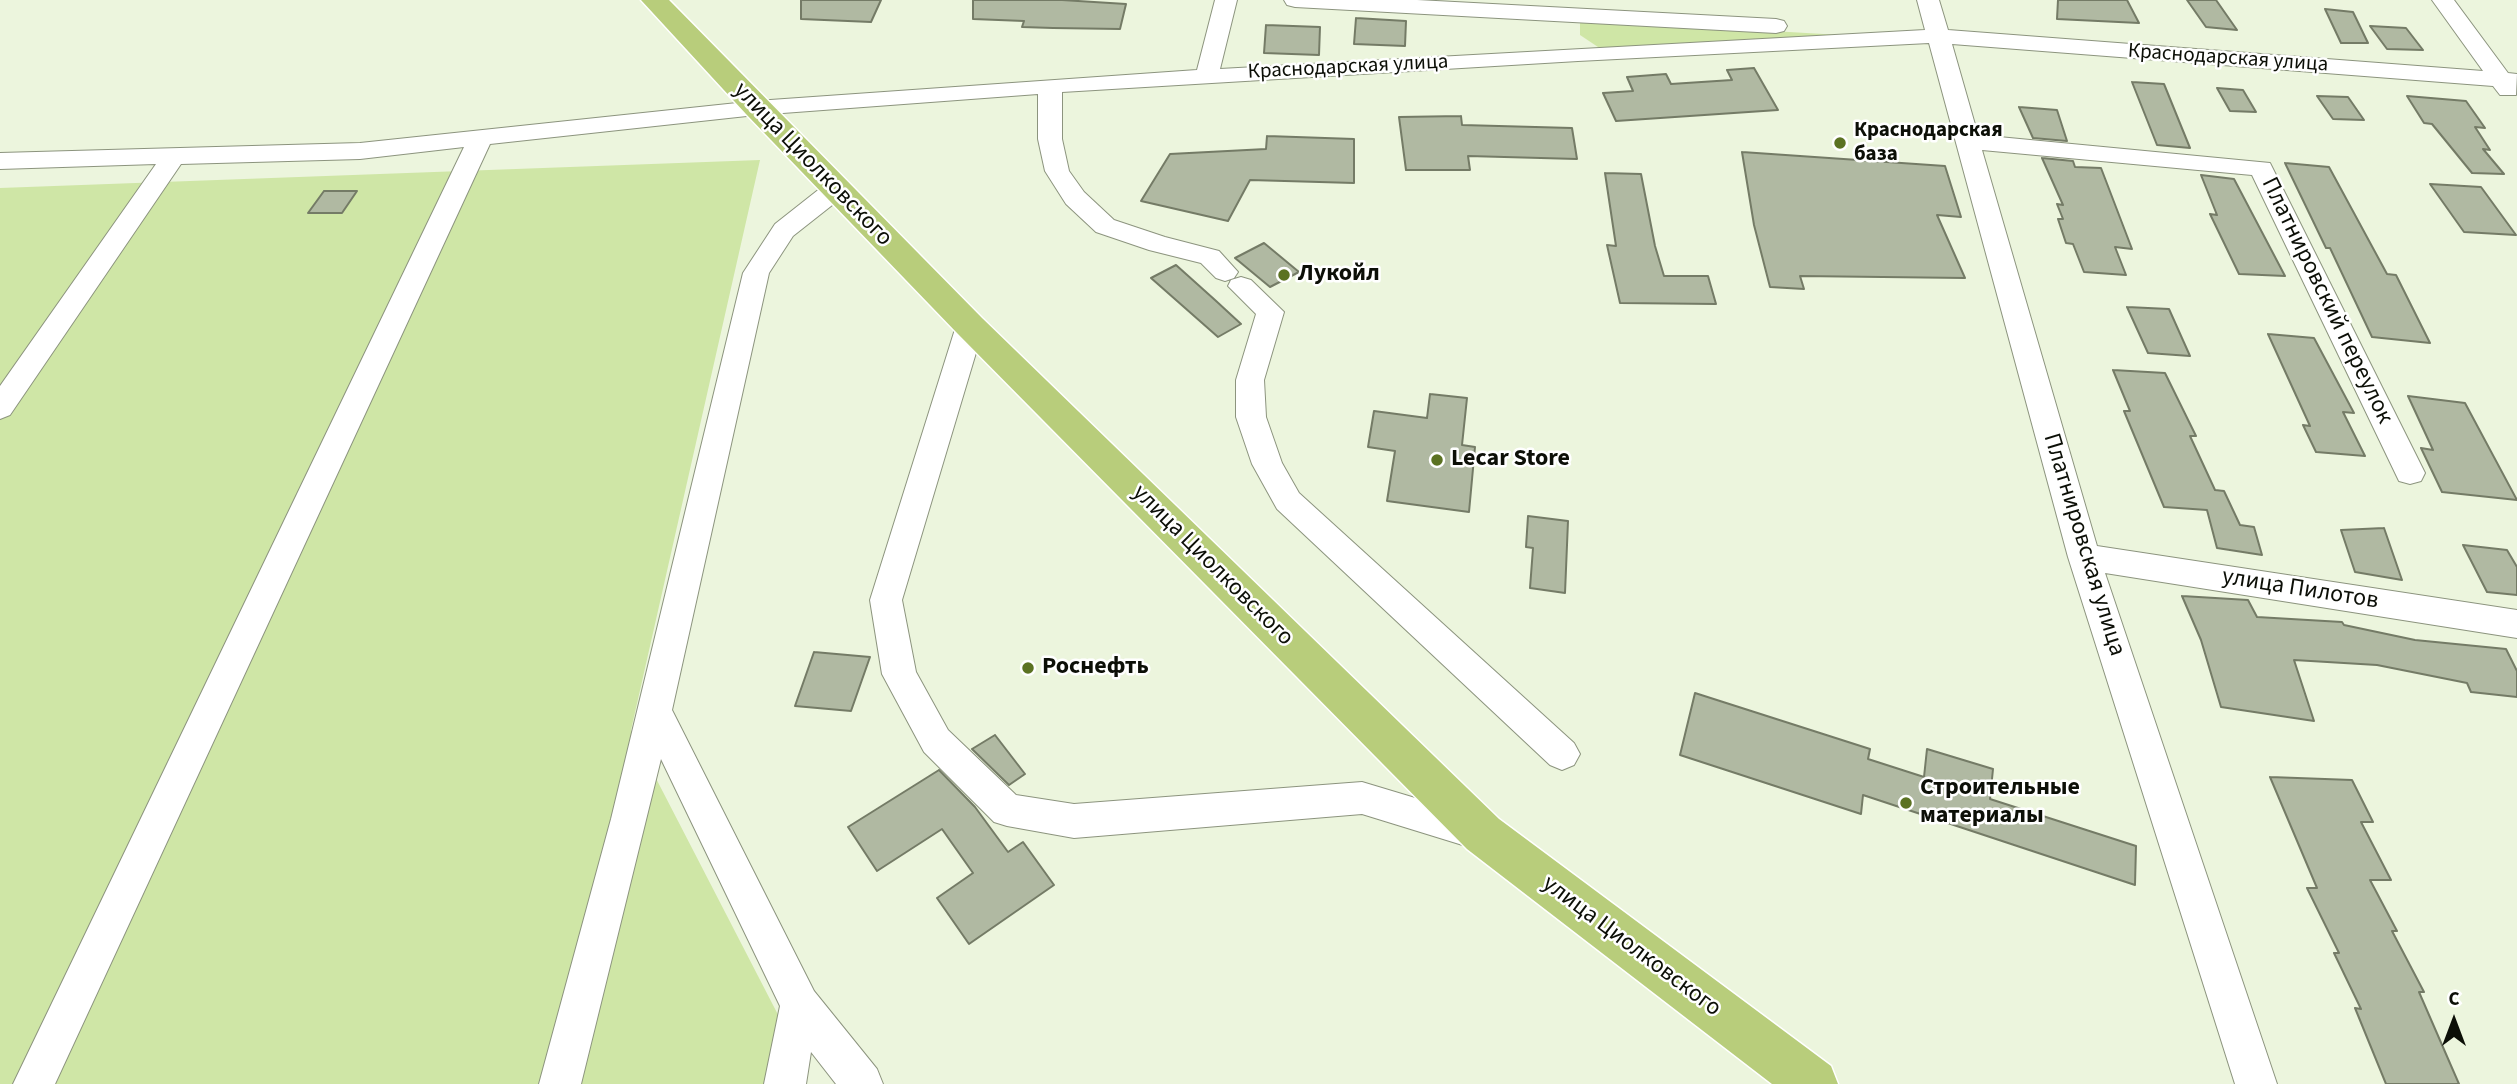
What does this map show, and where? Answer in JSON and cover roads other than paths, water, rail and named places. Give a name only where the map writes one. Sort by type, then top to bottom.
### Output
[{"type":"main road","name":"улица Циолковского","points":[[654,0],[970,326],[1483,834],[1813,1084]]},
{"type":"street","points":[[1207,76],[1226,0]]},
{"type":"street","name":"Краснодарская улица","points":[[1295,0],[1568,7],[2510,81]]},
{"type":"street","name":"Платнировская улица","points":[[1928,0],[2084,556],[2256,1084]]},
{"type":"street","points":[[2443,0],[2510,81],[2517,102]]},
{"type":"street","points":[[1568,7],[1578,54]]},
{"type":"street","name":"Краснодарская улица","points":[[0,161],[349,152],[756,108],[1051,86],[1578,54],[1940,36]]},
{"type":"street","points":[[1051,86],[1053,150],[1057,171],[1075,198],[1105,226],[1158,244],[1210,257],[1270,312],[1250,380],[1251,417],[1267,464],[1288,501],[1562,754]]},
{"type":"street","points":[[34,1084],[481,138]]},
{"type":"street","name":"Платнировский переулок","points":[[1967,141],[2261,168],[2410,473]]},
{"type":"street","points":[[0,408],[174,156]]},
{"type":"street","points":[[560,1084],[654,710],[756,274],[784,230],[836,189]]},
{"type":"street","points":[[970,326],[886,600],[899,674],[936,741],[1007,810],[1074,821],[1362,798],[1483,834]]},
{"type":"street","name":"улица Пилотов","points":[[2084,556],[2513,631]]},
{"type":"street","points":[[654,710],[800,1005],[862,1084]]},
{"type":"street","points":[[785,1084],[800,1005]]},
{"type":"place","name":"Краснодарская база","points":[[1840,143]]},
{"type":"place","name":"Лукойл","points":[[1284,275]]},
{"type":"place","name":"Lecar Store","points":[[1437,460]]},
{"type":"place","name":"Роснефть","points":[[1028,668]]},
{"type":"place","name":"Строительные материалы","points":[[1906,803]]}]
